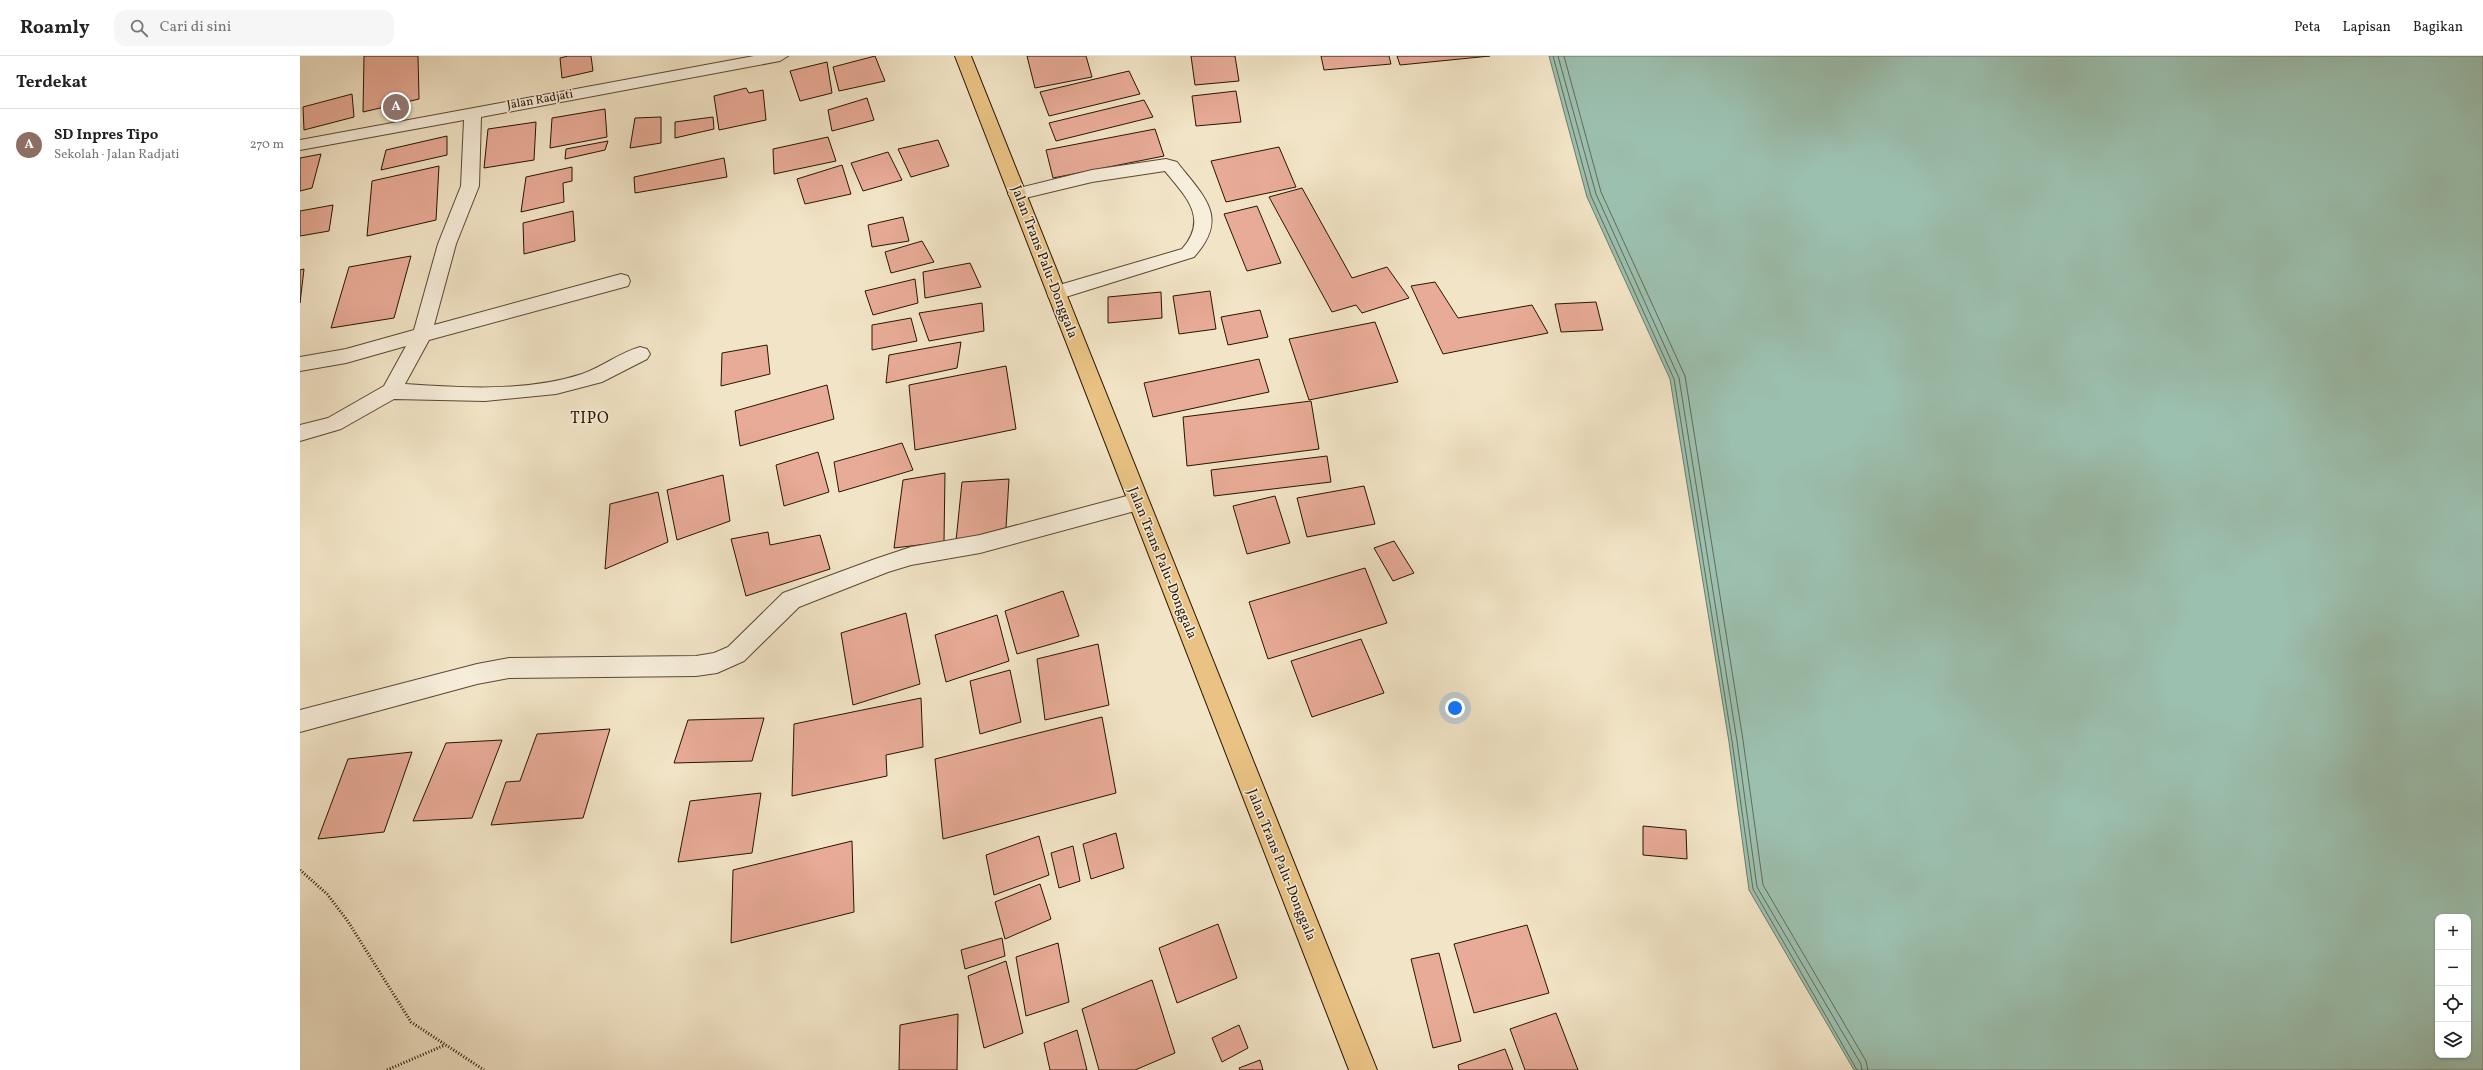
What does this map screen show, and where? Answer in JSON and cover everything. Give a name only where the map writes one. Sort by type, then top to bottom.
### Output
[{"type":"highway","name":"Jalan Trans Palu-Donggala","points":[[963,56],[1363,1070]]},
{"type":"street","name":"Jalan Radjati","points":[[300,146],[473,112],[780,56]]},
{"type":"street","points":[[300,433],[334,424],[391,391],[422,335],[447,244],[470,186],[473,112]]},
{"type":"street","points":[[1017,194],[1092,176],[1166,165],[1171,166],[1202,211],[1205,223],[1203,236],[1188,253],[1056,293]]},
{"type":"street","points":[[300,364],[346,356],[621,281]]},
{"type":"street","points":[[391,391],[462,396],[580,382],[640,354]]},
{"type":"street","points":[[300,721],[477,674],[509,668],[696,666],[717,663],[736,654],[784,605],[802,595],[911,556],[980,544],[1138,502]]},
{"type":"path","points":[[300,870],[327,894],[347,920],[411,1022],[484,1070]]},
{"type":"path","points":[[387,1070],[446,1044]]},
{"type":"water","points":[[1549,56],[2483,56],[2483,1070],[1854,1070],[1749,890],[1729,742],[1670,379],[1587,197]]},
{"type":"building","points":[[364,56],[418,56],[419,99],[363,112]]},
{"type":"building","points":[[568,56],[591,56],[593,71],[562,78],[560,58]]},
{"type":"building","points":[[875,56],[885,81],[839,91],[833,67]]},
{"type":"building","points":[[1027,56],[1086,56],[1092,77],[1035,88]]},
{"type":"building","points":[[1191,56],[1235,56],[1239,81],[1195,85]]},
{"type":"building","points":[[1321,56],[1389,56],[1391,64],[1324,70]]},
{"type":"building","points":[[1397,56],[1490,56],[1400,65]]},
{"type":"building","points":[[827,62],[832,93],[800,101],[790,71]]},
{"type":"building","points":[[1129,71],[1140,94],[1049,116],[1040,92]]},
{"type":"building","points":[[746,88],[749,93],[763,90],[766,120],[719,130],[714,96]]},
{"type":"building","points":[[1236,91],[1241,122],[1196,126],[1192,96]]},
{"type":"building","points":[[352,94],[354,117],[304,130],[303,107]]},
{"type":"building","points":[[867,98],[874,120],[832,131],[828,110]]},
{"type":"building","points":[[1144,100],[1153,117],[1056,141],[1049,123]]},
{"type":"building","points":[[605,109],[607,137],[550,148],[552,118]]},
{"type":"building","points":[[661,117],[661,143],[630,148],[635,118]]},
{"type":"building","points":[[713,117],[714,129],[675,138],[675,122]]},
{"type":"building","points":[[536,122],[534,160],[484,168],[488,129]]},
{"type":"building","points":[[1155,129],[1164,156],[1053,178],[1046,150]]},
{"type":"building","points":[[447,136],[447,155],[381,170],[386,150]]},
{"type":"building","points":[[828,137],[836,161],[774,174],[773,149]]},
{"type":"building","points":[[938,140],[949,166],[911,177],[898,149]]},
{"type":"building","points":[[608,141],[605,150],[565,159],[566,149]]},
{"type":"building","points":[[1279,147],[1296,187],[1226,202],[1211,161]]},
{"type":"building","points":[[888,152],[902,180],[863,191],[851,163]]},
{"type":"building","points":[[321,154],[312,188],[300,191],[300,158]]},
{"type":"building","points":[[724,158],[727,177],[635,193],[634,177]]},
{"type":"building","points":[[842,165],[851,194],[805,204],[797,179]]},
{"type":"building","points":[[439,166],[436,220],[367,236],[372,181]]},
{"type":"building","points":[[572,167],[572,181],[563,183],[564,202],[521,212],[526,177]]},
{"type":"building","points":[[1302,188],[1352,278],[1387,267],[1409,298],[1362,313],[1356,305],[1332,312],[1269,197]]},
{"type":"building","points":[[333,205],[329,231],[300,236],[300,211]]},
{"type":"building","points":[[1257,206],[1281,263],[1247,271],[1224,214]]},
{"type":"building","points":[[573,211],[575,241],[524,254],[523,223]]},
{"type":"building","points":[[903,217],[909,241],[872,247],[868,225]]},
{"type":"building","points":[[922,241],[934,262],[891,273],[885,252]]},
{"type":"building","points":[[411,256],[394,318],[331,328],[349,267]]},
{"type":"building","points":[[970,263],[981,287],[925,298],[923,272]]},
{"type":"building","points":[[304,269],[300,303],[300,270]]},
{"type":"building","points":[[915,279],[918,303],[873,315],[865,291]]},
{"type":"building","points":[[1435,282],[1458,318],[1532,305],[1548,333],[1443,354],[1411,286]]},
{"type":"building","points":[[1210,291],[1216,329],[1179,334],[1173,296]]},
{"type":"building","points":[[1161,292],[1162,318],[1108,323],[1108,297]]},
{"type":"building","points":[[1596,302],[1603,330],[1561,332],[1555,304]]},
{"type":"building","points":[[982,303],[984,331],[929,341],[919,313]]},
{"type":"building","points":[[1260,310],[1268,337],[1228,345],[1221,317]]},
{"type":"building","points":[[911,318],[917,341],[872,350],[872,325]]},
{"type":"building","points":[[1375,322],[1398,382],[1309,400],[1289,339]]},
{"type":"building","points":[[961,342],[957,368],[886,383],[889,355]]},
{"type":"building","points":[[767,345],[770,374],[721,386],[722,353]]},
{"type":"building","points":[[1259,359],[1269,392],[1153,417],[1144,383]]},
{"type":"building","points":[[1006,366],[1016,429],[915,450],[909,385]]},
{"type":"building","points":[[827,385],[834,419],[740,446],[735,411]]},
{"type":"building","points":[[1311,401],[1319,449],[1187,466],[1183,417]]},
{"type":"building","points":[[902,443],[913,470],[839,492],[834,462]]},
{"type":"building","points":[[818,452],[829,492],[784,506],[776,465]]},
{"type":"building","points":[[1327,456],[1331,482],[1214,496],[1211,470]]},
{"type":"building","points":[[945,473],[944,542],[894,548],[903,480]]},
{"type":"building","points":[[723,475],[730,521],[677,540],[667,490]]},
{"type":"building","points":[[1009,479],[1006,528],[956,541],[962,482]]},
{"type":"building","points":[[1364,486],[1375,524],[1307,537],[1297,498]]},
{"type":"building","points":[[658,492],[668,542],[605,569],[610,504]]},
{"type":"building","points":[[1275,496],[1290,543],[1247,554],[1233,506]]},
{"type":"building","points":[[768,532],[770,545],[820,535],[830,569],[746,596],[731,539]]},
{"type":"building","points":[[1394,541],[1414,573],[1393,581],[1374,548]]},
{"type":"building","points":[[1365,568],[1387,623],[1268,659],[1249,602]]},
{"type":"building","points":[[1063,591],[1079,636],[1017,654],[1005,611]]},
{"type":"building","points":[[906,613],[920,684],[853,705],[841,633]]},
{"type":"building","points":[[997,615],[1009,661],[946,682],[935,635]]},
{"type":"building","points":[[1361,639],[1384,693],[1312,717],[1291,661]]},
{"type":"building","points":[[1098,644],[1109,705],[1045,720],[1037,659]]},
{"type":"building","points":[[1010,670],[1021,722],[980,734],[970,681]]},
{"type":"building","points":[[921,698],[923,747],[886,755],[887,776],[792,796],[794,724]]},
{"type":"building","points":[[1102,717],[1116,793],[943,839],[935,759]]},
{"type":"building","points":[[764,718],[752,761],[674,763],[688,720]]},
{"type":"building","points":[[610,729],[583,818],[491,825],[506,782],[520,781],[537,734]]},
{"type":"building","points":[[502,740],[472,818],[413,821],[446,743]]},
{"type":"building","points":[[412,752],[384,832],[318,839],[348,759]]},
{"type":"building","points":[[761,793],[752,853],[678,862],[690,801]]},
{"type":"building","points":[[1643,826],[1686,830],[1687,859],[1643,855]]},
{"type":"building","points":[[1116,833],[1124,868],[1091,879],[1083,844]]},
{"type":"building","points":[[1039,836],[1049,875],[994,895],[986,855]]},
{"type":"building","points":[[852,841],[854,912],[731,943],[733,870]]},
{"type":"building","points":[[1073,846],[1080,881],[1059,888],[1051,853]]},
{"type":"building","points":[[1040,884],[1051,919],[1005,939],[995,902]]},
{"type":"building","points":[[1218,924],[1237,978],[1177,1003],[1159,948]]},
{"type":"building","points":[[1527,925],[1549,993],[1474,1013],[1454,944]]},
{"type":"building","points":[[1002,938],[1005,956],[965,969],[961,950]]},
{"type":"building","points":[[1058,943],[1069,1002],[1026,1016],[1016,957]]},
{"type":"building","points":[[1439,953],[1461,1041],[1433,1048],[1411,959]]},
{"type":"building","points":[[1006,961],[1023,1033],[984,1048],[968,976]]},
{"type":"building","points":[[1152,980],[1175,1053],[1135,1070],[1099,1070],[1082,1009]]},
{"type":"building","points":[[1556,1013],[1578,1070],[1525,1070],[1510,1029]]},
{"type":"building","points":[[958,1014],[957,1070],[899,1070],[900,1025]]},
{"type":"building","points":[[1239,1025],[1248,1048],[1222,1062],[1212,1038]]},
{"type":"building","points":[[1077,1030],[1087,1070],[1050,1070],[1044,1043]]},
{"type":"building","points":[[1505,1049],[1513,1070],[1459,1070],[1458,1065]]},
{"type":"building","points":[[1260,1060],[1263,1070],[1240,1070],[1239,1068]]},
{"type":"place","name":"SD Inpres Tipo","points":[[396,107]]},
{"type":"district","name":"TIPO","points":[[590,419]]}]
